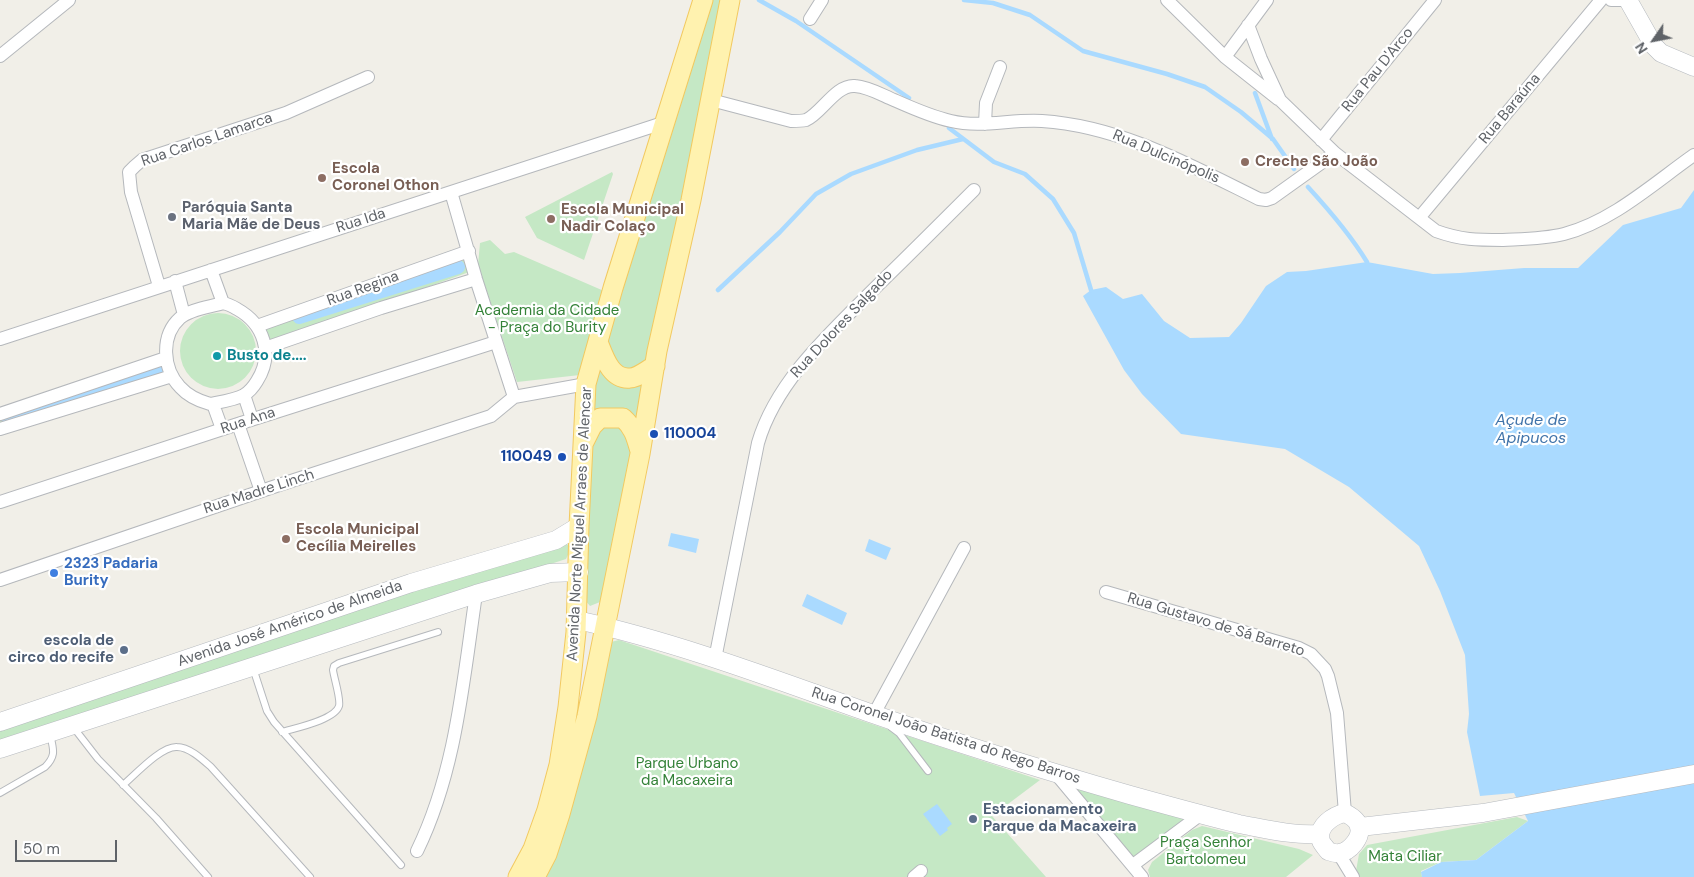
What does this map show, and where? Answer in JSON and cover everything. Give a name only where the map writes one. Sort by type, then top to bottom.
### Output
[{"type":"main road","name":"Avenida Norte Miguel Arraes de Alencar","points":[[518,877],[532,849],[547,810],[559,765],[568,707],[577,620],[579,526],[586,384],[613,288],[703,0]]},
{"type":"main road","name":"Avenida Norte Miguel Arraes de Alencar","points":[[535,877],[547,854],[560,814],[587,716],[640,454],[655,366],[712,100],[730,0]]},
{"type":"main road","points":[[598,342],[612,371],[621,377],[632,379],[655,366]]},
{"type":"main road","points":[[584,443],[592,426],[600,418],[623,418],[636,433],[640,454]]},
{"type":"street","points":[[0,56],[69,0]]},
{"type":"street","points":[[810,19],[822,0]]},
{"type":"street","points":[[1167,0],[1225,57],[1280,100],[1335,153],[1436,231],[1466,240],[1528,240],[1564,234],[1598,220],[1632,200],[1694,155]]},
{"type":"street","points":[[1225,57],[1267,0]]},
{"type":"street","name":"Rua Pau D'Arco","points":[[1321,140],[1435,0]]},
{"type":"street","name":"Rua Baraúna","points":[[1419,218],[1601,0]]},
{"type":"street","points":[[1611,0],[1627,0],[1654,46],[1661,53],[1694,68]]},
{"type":"street","points":[[1248,25],[1261,60],[1280,100]]},
{"type":"street","points":[[985,124],[986,103],[1000,67]]},
{"type":"street","name":"Rua Carlos Lamarca","points":[[160,286],[131,192],[129,172],[142,160],[293,110],[368,78]]},
{"type":"street","name":"Rua Dulcinópolis","points":[[712,100],[791,120],[801,120],[811,116],[843,89],[853,85],[865,87],[904,105],[951,121],[985,124],[1042,121],[1085,127],[1114,134],[1182,161],[1259,199],[1266,200],[1272,198],[1335,153]]},
{"type":"street","name":"Rua Ida","points":[[0,339],[666,122]]},
{"type":"street","name":"Rua Dolores Salgado","points":[[716,659],[758,443],[772,407],[790,379],[840,323],[974,190]]},
{"type":"street","points":[[451,192],[476,279],[514,397],[586,384]]},
{"type":"street","name":"Rua Regina","points":[[257,326],[469,251]]},
{"type":"street","points":[[211,270],[223,303]]},
{"type":"street","name":"Rua Regina","points":[[266,348],[381,308],[476,279]]},
{"type":"street","points":[[175,281],[184,314]]},
{"type":"street","points":[[223,303],[247,314],[257,326],[266,348],[265,360],[262,373],[244,395],[210,404],[191,396],[180,387],[172,376],[166,358],[166,342],[173,326],[184,314],[223,303]]},
{"type":"street","name":"Rua Ana","points":[[0,502],[252,419],[496,342]]},
{"type":"street","points":[[0,414],[166,358]]},
{"type":"street","points":[[0,429],[172,376]]},
{"type":"street","points":[[244,395],[252,419]]},
{"type":"street","name":"Rua Madre Linch","points":[[0,580],[260,491],[491,416],[514,397]]},
{"type":"street","points":[[214,404],[222,429]]},
{"type":"street","points":[[238,424],[260,491]]},
{"type":"street","name":"Avenida José Américo de Almeida","points":[[0,722],[411,584],[556,540],[579,526]]},
{"type":"street","points":[[874,714],[964,548]]},
{"type":"street","name":"Avenida José Américo de Almeida","points":[[0,749],[476,594],[550,573],[579,572]]},
{"type":"street","name":"Rua Gustavo de Sá Barreto","points":[[1106,592],[1298,648],[1311,654],[1325,669],[1337,713],[1345,813]]},
{"type":"street","points":[[417,851],[438,802],[455,738],[476,594]]},
{"type":"street","name":"Rua Coronel João Batista do Rego Barros","points":[[577,620],[716,659],[1056,774],[1200,815],[1299,835],[1320,834]]},
{"type":"street","points":[[1056,774],[1142,877]]},
{"type":"street","points":[[1360,827],[1483,813],[1694,774]]},
{"type":"street","points":[[1345,813],[1356,820],[1360,827],[1359,835],[1349,850],[1339,854],[1328,851],[1321,841],[1320,834],[1324,825],[1337,814],[1345,813]]},
{"type":"street","points":[[1133,865],[1200,815]]},
{"type":"street","points":[[1339,854],[1353,877]]},
{"type":"lane","points":[[282,732],[328,717],[335,712],[340,704],[333,670],[334,666],[438,632]]},
{"type":"lane","points":[[253,667],[267,711],[282,732],[401,865]]},
{"type":"lane","points":[[874,714],[899,733],[928,770]]},
{"type":"lane","points":[[72,725],[122,785],[156,818],[208,877]]},
{"type":"lane","points":[[0,793],[45,766],[50,761],[54,752],[50,733]]},
{"type":"lane","points":[[122,785],[165,750],[179,746],[201,758],[211,767],[310,877]]},
{"type":"green space","points":[[710,0],[725,0],[605,600],[590,606],[584,599],[595,382]]},
{"type":"green space","points":[[612,172],[613,174],[584,260],[537,238],[525,217]]},
{"type":"green space","name":"Academia da Cidade - Praça do Burity","points":[[490,240],[505,254],[514,252],[604,291],[580,375],[517,382],[478,265],[480,243]]},
{"type":"green space","points":[[467,254],[472,271],[265,345],[258,327]]},
{"type":"green space","points":[[218,313],[232,316],[245,324],[253,337],[256,351],[253,365],[245,378],[232,386],[218,389],[204,386],[191,378],[183,365],[180,351],[183,337],[191,324],[204,316]]},
{"type":"green space","points":[[167,362],[174,380],[0,431],[0,409]]},
{"type":"green space","points":[[564,542],[568,545],[566,559],[0,742],[0,725]]},
{"type":"green space","name":"Parque Urbano da Macaxeira","points":[[619,640],[1040,780],[992,816],[1046,877],[543,877],[611,642]]},
{"type":"green space","name":"Praça Senhor Bartolomeu","points":[[1067,776],[1194,813],[1132,861]]},
{"type":"green space","name":"Mata Ciliar","points":[[1517,817],[1528,821],[1476,860],[1441,862],[1421,871],[1422,877],[1360,877],[1356,871],[1359,854],[1367,845]]},
{"type":"green space","name":"Praça Senhor Bartolomeu","points":[[1202,826],[1299,849],[1313,855],[1286,877],[1150,877],[1148,870],[1152,862],[1192,830]]},
{"type":"water","name":"Açude de Apipucos","points":[[1694,190],[1694,877],[1422,877],[1421,872],[1441,862],[1476,860],[1528,821],[1514,793],[1480,796],[1467,732],[1469,714],[1465,655],[1440,591],[1419,546],[1349,487],[1285,449],[1181,434],[1142,394],[1124,370],[1083,296],[1091,290],[1106,287],[1123,299],[1142,294],[1164,321],[1190,338],[1229,337],[1266,286],[1287,272],[1367,262],[1433,274],[1524,268],[1578,268],[1623,225],[1681,208]]},
{"type":"water","points":[[671,533],[699,539],[696,553],[668,546]]},
{"type":"water","points":[[869,539],[891,548],[886,560],[865,551]]},
{"type":"water","points":[[807,594],[847,613],[842,625],[802,606]]},
{"type":"water","points":[[937,804],[952,824],[940,836],[923,814]]},
{"type":"waterway","points":[[759,0],[796,21],[909,98]]},
{"type":"waterway","points":[[964,0],[993,3],[1030,15],[1083,51],[1167,74],[1205,87],[1241,112],[1273,139],[1294,169]]},
{"type":"waterway","points":[[1255,93],[1272,139]]},
{"type":"waterway","points":[[949,128],[994,162],[1025,174],[1053,199],[1074,233],[1091,290]]},
{"type":"waterway","points":[[718,290],[780,232],[816,194],[851,174],[917,150],[963,139]]},
{"type":"waterway","points":[[1308,187],[1354,242],[1367,262]]},
{"type":"waterway","points":[[299,317],[458,267]]},
{"type":"waterway","points":[[8,417],[161,370]]},
{"type":"place","name":"Creche São João","points":[[1245,162]]},
{"type":"place","name":"Escola Coronel Othon","points":[[322,178]]},
{"type":"place","name":"Paróquia Santa Maria Mãe de Deus","points":[[172,217]]},
{"type":"place","name":"Escola Municipal Nadir Colaço","points":[[551,219]]},
{"type":"place","name":"Busto de....","points":[[217,356]]},
{"type":"place","name":"110004","points":[[654,434]]},
{"type":"place","name":"110049","points":[[562,457]]},
{"type":"place","name":"Escola Municipal Cecília Meirelles","points":[[286,539]]},
{"type":"place","name":"2323 Padaria Burity","points":[[54,573]]},
{"type":"place","name":"escola de circo do recife","points":[[124,650]]},
{"type":"place","name":"Estacionamento Parque da Macaxeira","points":[[973,819]]}]
